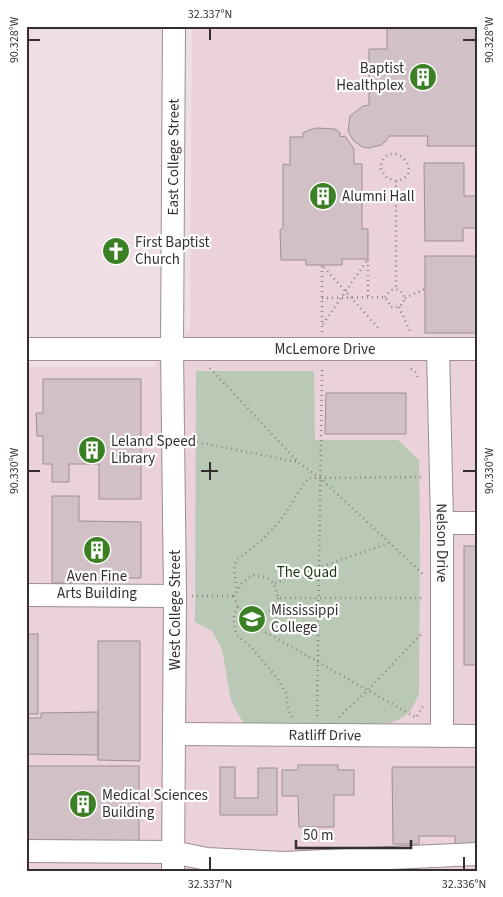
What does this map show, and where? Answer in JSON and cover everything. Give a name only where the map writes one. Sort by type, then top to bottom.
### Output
[{"type":"street","name":"East College Street","points":[[172,349],[174,26]]},
{"type":"street","name":"West College Street","points":[[172,349],[183,596],[174,734],[173,862]]},
{"type":"street","name":"Nelson Drive","points":[[438,349],[442,523],[442,736]]},
{"type":"street","name":"McLemore Drive","points":[[26,350],[477,349]]},
{"type":"street","points":[[442,523],[477,523]]},
{"type":"street","points":[[26,595],[183,596]]},
{"type":"street","name":"Ratliff Drive","points":[[174,734],[312,726],[442,736],[477,736]]},
{"type":"street","points":[[26,851],[173,862],[207,859],[283,863],[477,854]]},
{"type":"path","points":[[389,155],[401,156],[406,159],[409,169],[407,176],[403,180],[396,181],[387,178],[380,168],[384,158],[389,155]]},
{"type":"path","points":[[396,181],[396,289]]},
{"type":"path","points":[[322,325],[368,258],[368,296]]},
{"type":"path","points":[[322,334],[322,265],[382,334]]},
{"type":"path","points":[[385,297],[391,290],[396,289],[403,293],[405,298]]},
{"type":"path","points":[[385,297],[391,307],[399,307],[405,298],[425,289]]},
{"type":"path","points":[[322,298],[385,297]]},
{"type":"path","points":[[399,307],[411,334]]},
{"type":"path","points":[[217,365],[208,365],[299,463],[320,478],[425,576]]},
{"type":"path","points":[[238,607],[234,614],[236,634],[252,648],[277,678],[286,694],[289,712],[297,727],[312,726],[318,662],[322,366]]},
{"type":"path","points":[[190,450],[190,440],[299,463]]},
{"type":"path","points":[[238,590],[234,570],[237,559],[267,534],[285,514],[309,478],[424,477]]},
{"type":"path","points":[[275,584],[389,542]]},
{"type":"path","points":[[253,575],[267,577],[275,584],[278,598],[272,610],[264,614],[251,614],[238,607],[234,596],[240,584],[253,575]]},
{"type":"path","points":[[183,596],[234,596]]},
{"type":"path","points":[[278,598],[425,598]]},
{"type":"path","points":[[242,610],[244,620],[416,718]]},
{"type":"path","points":[[338,718],[368,690],[425,630]]},
{"type":"shaded area","name":"Mississippi College","points":[[192,26],[477,26],[477,871],[26,871],[26,367],[153,367],[190,329]]},
{"type":"green space","name":"The Quad","points":[[196,371],[314,371],[315,440],[398,440],[419,460],[419,694],[411,710],[405,716],[389,723],[279,729],[247,726],[241,719],[231,701],[222,649],[212,631],[195,622]]},
{"type":"building","name":"Baptist Healthplex","points":[[387,26],[477,26],[477,146],[427,146],[428,136],[389,136],[381,145],[369,148],[362,147],[353,140],[348,131],[350,116],[363,106],[369,105],[369,49],[387,49]]},
{"type":"building","name":"Alumni Hall","points":[[317,128],[335,129],[340,133],[340,137],[345,136],[354,149],[354,164],[362,164],[362,229],[368,229],[368,259],[342,259],[342,265],[306,265],[306,260],[281,260],[280,230],[283,228],[283,164],[290,165],[290,137],[303,137],[303,133]]},
{"type":"building","points":[[424,163],[464,163],[464,196],[477,196],[477,228],[463,228],[463,241],[425,241]]},
{"type":"building","points":[[425,256],[477,256],[477,333],[425,333]]},
{"type":"building","points":[[26,376],[28,376],[28,434],[26,434]]},
{"type":"building","name":"Leland Speed Library","points":[[43,379],[141,379],[141,499],[99,499],[99,464],[69,464],[69,482],[52,482],[52,464],[43,464],[43,436],[37,436],[36,413],[43,413]]},
{"type":"building","points":[[326,393],[406,393],[406,434],[325,434]]},
{"type":"building","name":"Aven Fine Arts Building","points":[[52,496],[79,496],[79,521],[141,522],[141,578],[74,578],[74,583],[52,583]]},
{"type":"building","points":[[464,546],[477,546],[477,665],[464,665]]},
{"type":"building","points":[[26,634],[38,634],[38,714],[26,714]]},
{"type":"building","points":[[98,641],[140,641],[140,761],[98,760]]},
{"type":"building","points":[[98,712],[98,755],[26,754],[26,718],[41,718],[41,713]]},
{"type":"building","points":[[298,765],[338,765],[338,770],[354,770],[354,795],[334,795],[334,827],[299,827],[298,796],[282,796],[282,770],[298,770]]},
{"type":"building","name":"Medical Sciences Building","points":[[26,766],[139,766],[139,842],[26,842]]},
{"type":"building","points":[[220,767],[235,767],[235,798],[258,798],[258,768],[277,768],[277,815],[220,815]]},
{"type":"building","points":[[392,767],[477,767],[477,844],[455,844],[455,836],[419,836],[419,844],[393,844]]},
{"type":"place","name":"Baptist Healthplex","points":[[423,77]]},
{"type":"place","name":"Alumni Hall","points":[[323,196]]},
{"type":"place","name":"First Baptist Church","points":[[116,251]]},
{"type":"place","name":"Leland Speed Library","points":[[92,450]]},
{"type":"place","name":"Aven Fine Arts Building","points":[[97,550]]},
{"type":"place","name":"Mississippi College","points":[[252,619]]},
{"type":"place","name":"Medical Sciences Building","points":[[83,804]]}]
